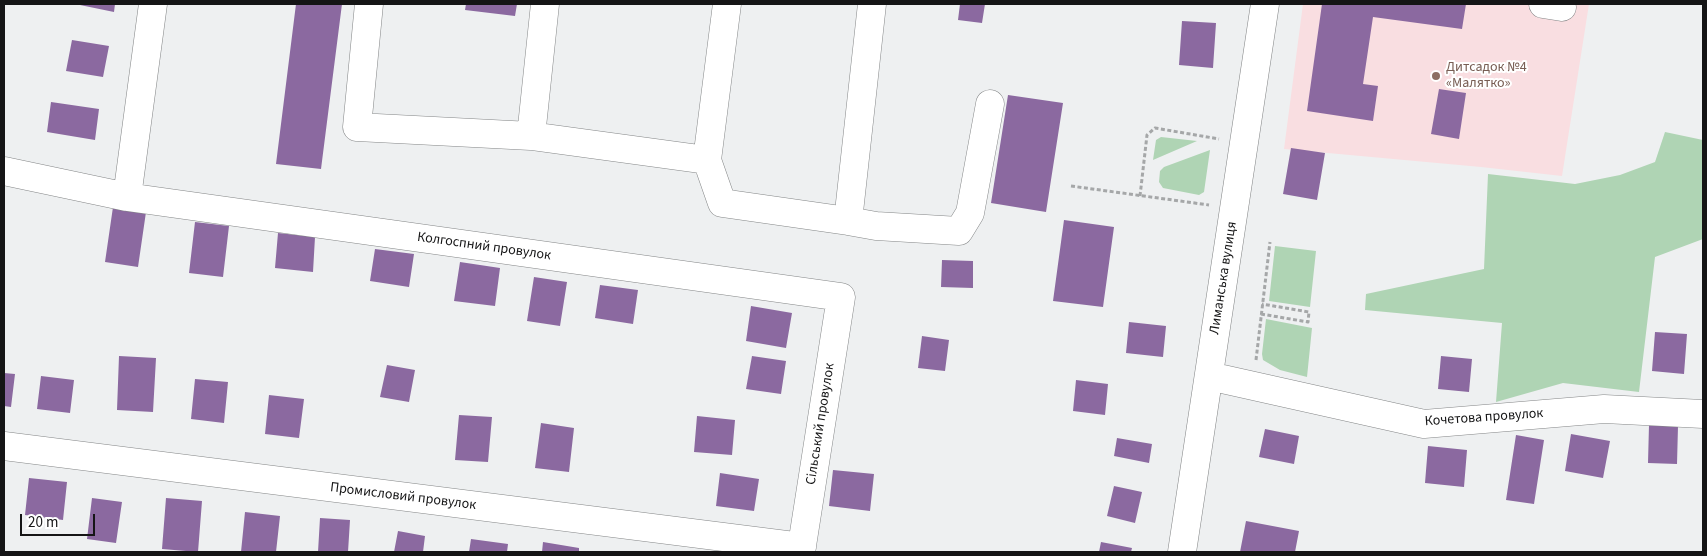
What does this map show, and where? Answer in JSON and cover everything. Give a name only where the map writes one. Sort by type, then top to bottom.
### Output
[{"type":"street","points":[[127,197],[153,4]]},
{"type":"street","points":[[369,4],[356,127],[531,136],[706,160]]},
{"type":"street","points":[[531,136],[545,4]]},
{"type":"street","points":[[727,4],[706,160],[722,203],[876,226],[959,231],[970,213],[990,104]]},
{"type":"street","points":[[848,221],[872,4]]},
{"type":"street","name":"Лиманська вулиця","points":[[1182,552],[1265,4]]},
{"type":"street","name":"Колгоспний провулок","points":[[4,171],[127,197],[841,297]]},
{"type":"street","name":"Сільський провулок","points":[[802,550],[841,297]]},
{"type":"street","name":"Кочетова провулок","points":[[1209,376],[1424,424],[1604,409],[1703,414]]},
{"type":"street","name":"Промисловий провулок","points":[[4,446],[802,550]]},
{"type":"path","points":[[1140,196],[1147,135],[1155,128],[1244,144]]},
{"type":"path","points":[[1071,186],[1234,209]]},
{"type":"path","points":[[1256,360],[1270,242]]},
{"type":"path","points":[[1261,314],[1308,322],[1309,312],[1262,304]]},
{"type":"shaded area","name":"Дитсадок №4 «Малятко»","points":[[1303,4],[1589,4],[1562,176],[1284,149]]},
{"type":"green space","points":[[1665,132],[1703,140],[1703,239],[1655,257],[1639,392],[1563,383],[1496,402],[1502,323],[1365,310],[1366,294],[1484,269],[1488,174],[1575,184],[1620,175],[1655,162]]},
{"type":"green space","points":[[1161,137],[1197,141],[1153,160],[1156,140]]},
{"type":"green space","points":[[1210,150],[1204,192],[1199,195],[1163,188],[1159,182],[1160,171],[1164,167]]},
{"type":"green space","points":[[1275,246],[1316,251],[1310,307],[1269,301]]},
{"type":"green space","points":[[1266,319],[1312,328],[1307,377],[1280,370],[1263,360]]},
{"type":"building","points":[[80,4],[115,4],[114,12]]},
{"type":"building","points":[[296,4],[342,4],[321,169],[276,164]]},
{"type":"building","points":[[466,4],[517,4],[515,16],[465,10]]},
{"type":"building","points":[[960,4],[985,4],[982,23],[958,20]]},
{"type":"building","points":[[1322,4],[1466,4],[1462,29],[1373,17],[1363,84],[1378,86],[1373,121],[1307,111]]},
{"type":"building","points":[[1182,21],[1216,23],[1213,68],[1179,65]]},
{"type":"building","points":[[72,40],[109,46],[103,77],[66,71]]},
{"type":"building","points":[[1439,89],[1466,93],[1459,139],[1431,134]]},
{"type":"building","points":[[1008,95],[1063,103],[1046,212],[991,203]]},
{"type":"building","points":[[51,102],[99,109],[95,140],[47,132]]},
{"type":"building","points":[[1291,148],[1325,153],[1317,200],[1283,194]]},
{"type":"building","points":[[113,207],[146,212],[138,267],[105,262]]},
{"type":"building","points":[[1064,220],[1114,227],[1103,307],[1053,301]]},
{"type":"building","points":[[195,222],[229,226],[223,277],[189,273]]},
{"type":"building","points":[[278,233],[315,237],[313,272],[275,268]]},
{"type":"building","points":[[375,249],[414,254],[409,287],[370,281]]},
{"type":"building","points":[[942,260],[973,261],[973,288],[941,287]]},
{"type":"building","points":[[460,262],[500,268],[495,306],[454,301]]},
{"type":"building","points":[[534,277],[567,282],[560,326],[527,321]]},
{"type":"building","points":[[600,285],[638,290],[633,324],[595,318]]},
{"type":"building","points":[[751,306],[792,313],[786,348],[746,341]]},
{"type":"building","points":[[1129,322],[1166,326],[1163,357],[1126,353]]},
{"type":"building","points":[[1655,332],[1687,334],[1684,374],[1652,371]]},
{"type":"building","points":[[922,336],[949,340],[945,371],[918,368]]},
{"type":"building","points":[[119,356],[156,358],[153,412],[117,410]]},
{"type":"building","points":[[752,356],[786,361],[781,394],[746,389]]},
{"type":"building","points":[[1441,356],[1472,359],[1469,392],[1438,389]]},
{"type":"building","points":[[387,365],[415,370],[409,402],[380,397]]},
{"type":"building","points":[[4,373],[15,374],[11,407],[4,406]]},
{"type":"building","points":[[41,376],[74,380],[70,413],[37,409]]},
{"type":"building","points":[[195,379],[228,382],[224,423],[191,419]]},
{"type":"building","points":[[1076,380],[1108,384],[1105,415],[1073,411]]},
{"type":"building","points":[[269,395],[304,399],[299,438],[265,434]]},
{"type":"building","points":[[459,415],[492,417],[488,462],[455,460]]},
{"type":"building","points":[[697,416],[735,420],[732,455],[694,452]]},
{"type":"building","points":[[541,423],[574,428],[569,472],[535,468]]},
{"type":"building","points":[[1649,425],[1678,426],[1677,464],[1648,463]]},
{"type":"building","points":[[1265,429],[1299,436],[1294,464],[1259,457]]},
{"type":"building","points":[[1571,434],[1610,441],[1603,478],[1565,471]]},
{"type":"building","points":[[1516,435],[1544,440],[1534,504],[1506,500]]},
{"type":"building","points":[[1117,438],[1152,444],[1149,463],[1114,456]]},
{"type":"building","points":[[1428,446],[1467,450],[1464,487],[1425,483]]},
{"type":"building","points":[[833,470],[874,474],[870,511],[829,506]]},
{"type":"building","points":[[720,473],[759,479],[754,511],[716,506]]},
{"type":"building","points":[[29,478],[67,482],[63,520],[25,515]]},
{"type":"building","points":[[1114,486],[1142,492],[1135,523],[1107,516]]},
{"type":"building","points":[[92,498],[122,502],[116,543],[87,539]]},
{"type":"building","points":[[166,498],[202,501],[198,552],[162,549]]},
{"type":"building","points":[[245,512],[280,516],[276,552],[241,552]]},
{"type":"building","points":[[320,518],[350,520],[348,552],[318,552]]},
{"type":"building","points":[[1246,521],[1299,531],[1295,552],[1240,552]]},
{"type":"building","points":[[398,531],[425,536],[423,552],[394,552]]},
{"type":"building","points":[[471,539],[508,544],[507,552],[469,552]]},
{"type":"building","points":[[543,542],[579,548],[579,552],[542,552]]},
{"type":"building","points":[[1101,542],[1132,548],[1131,552],[1099,552]]},
{"type":"place","name":"Дитсадок №4 «Малятко»","points":[[1436,76]]}]
